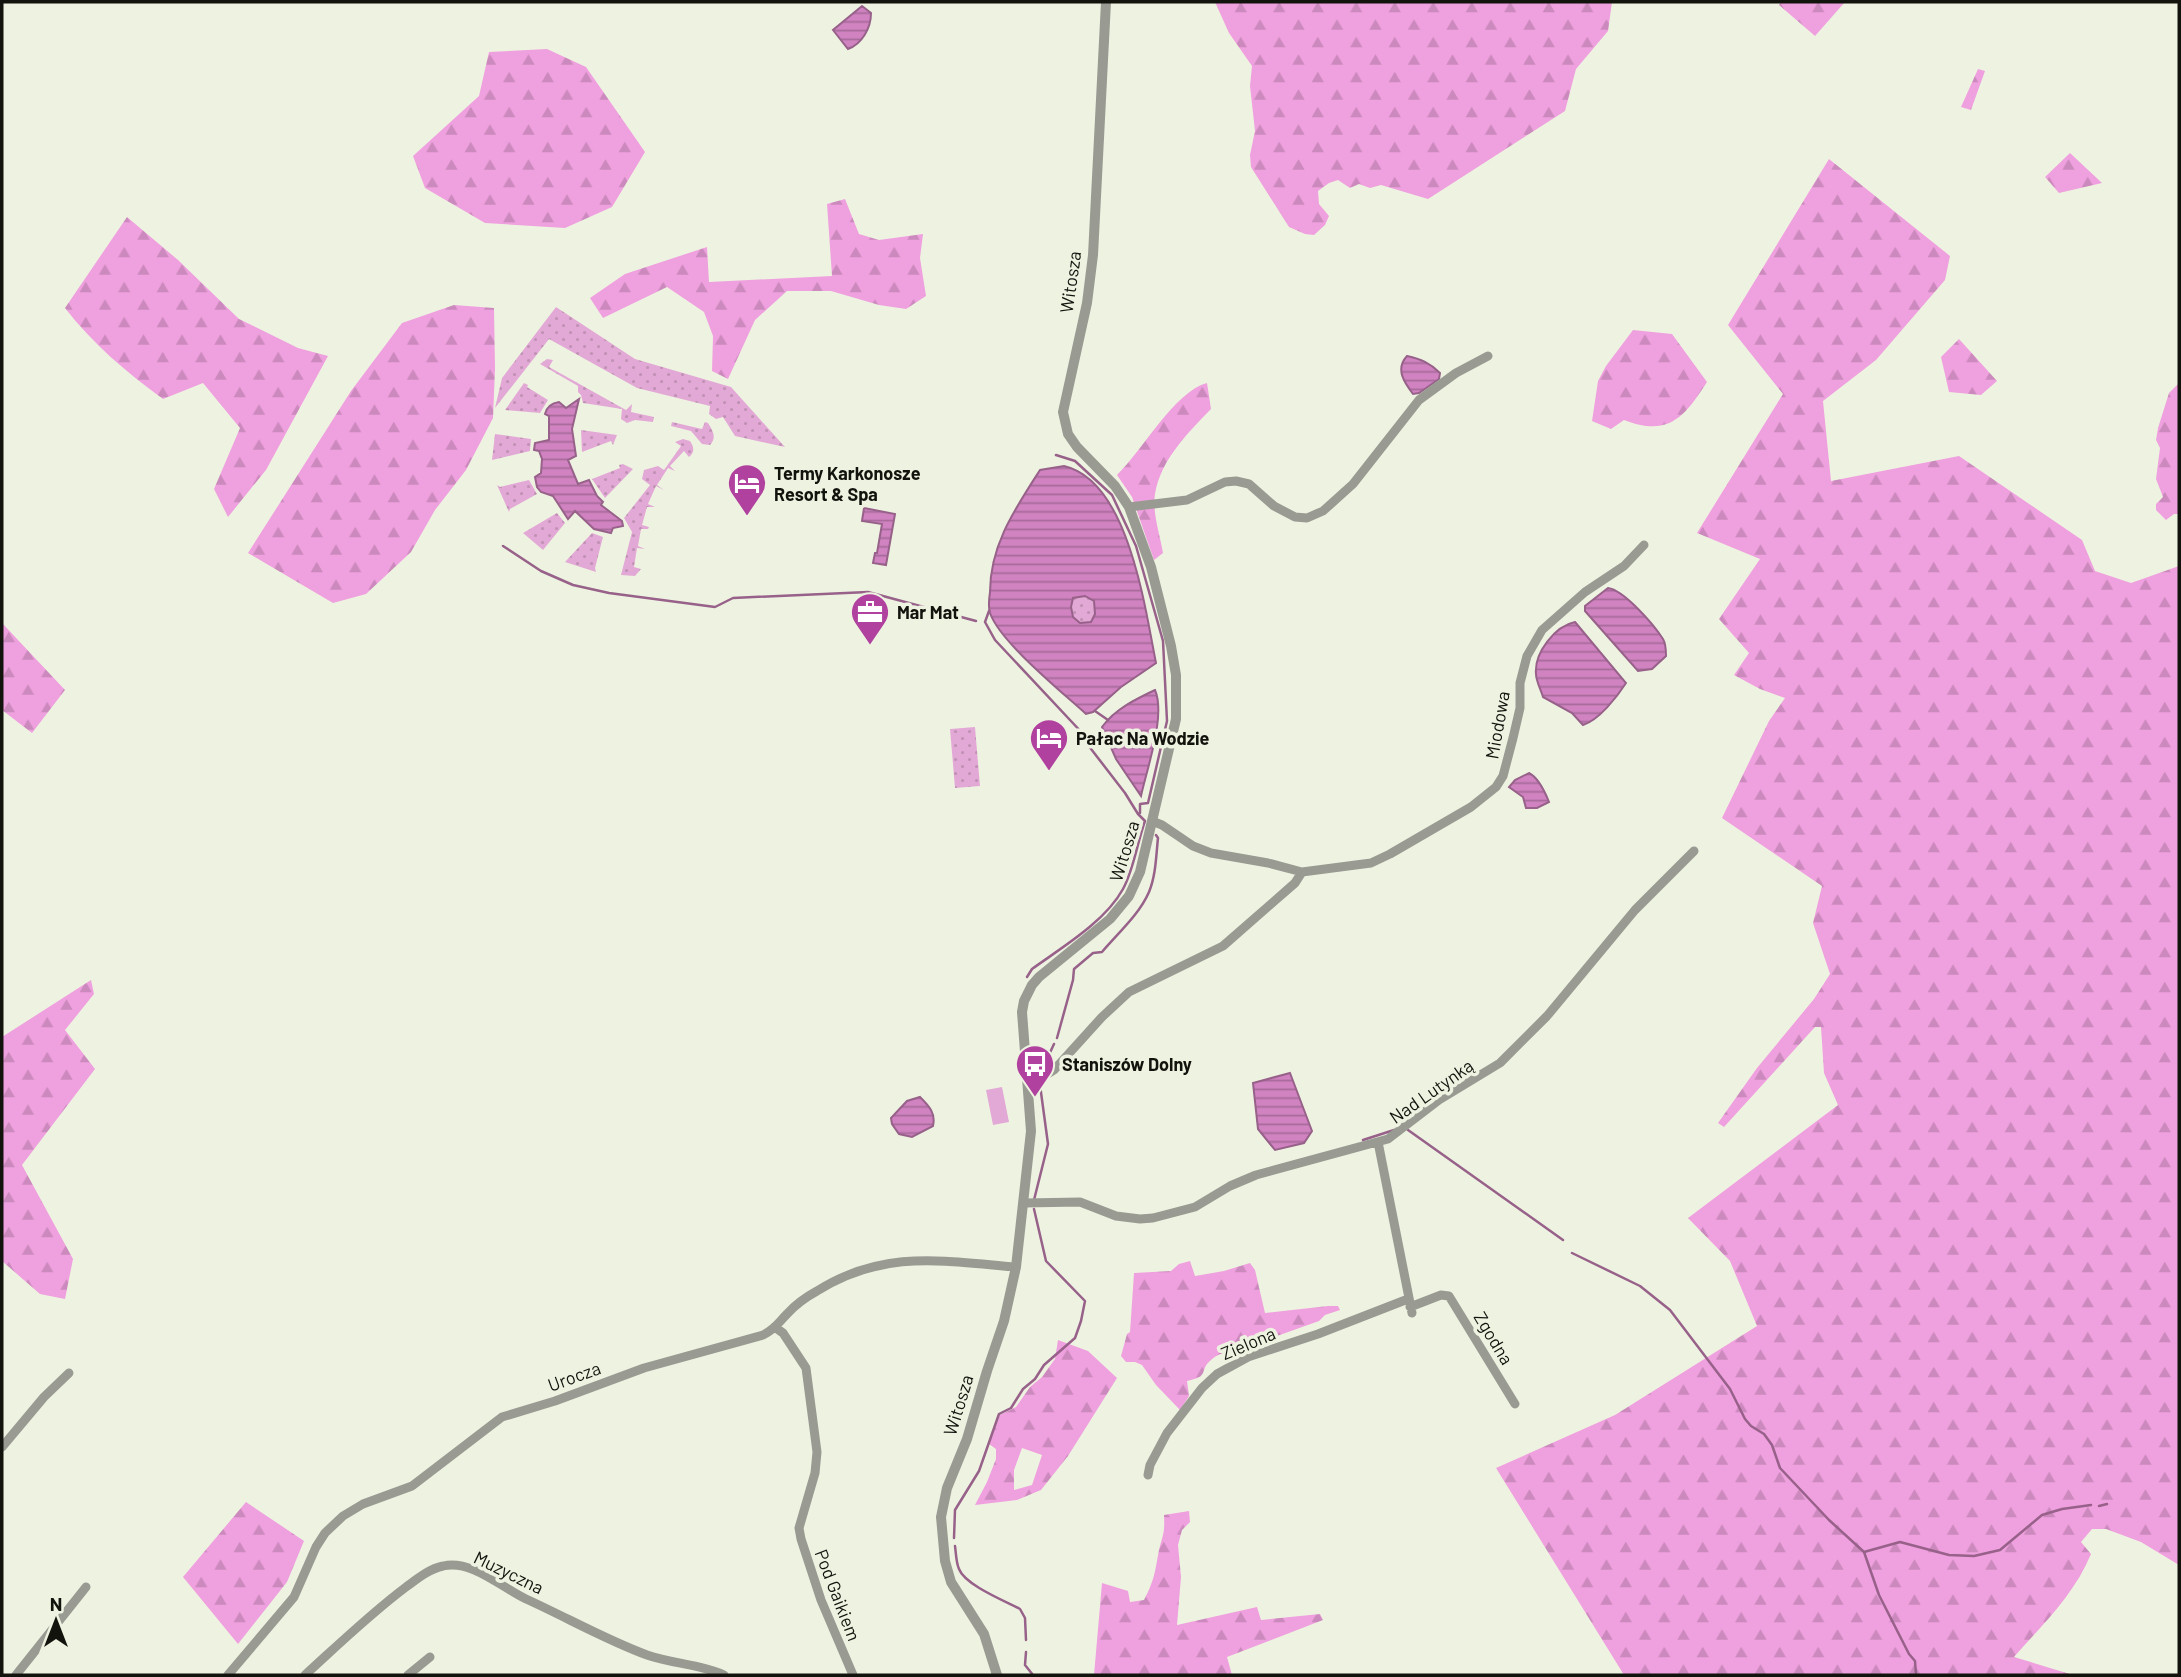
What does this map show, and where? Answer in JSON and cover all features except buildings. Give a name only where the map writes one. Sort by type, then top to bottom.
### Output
[{"type":"street","name":"Witosza","points":[[997,1675],[984,1634],[951,1582],[945,1561],[941,1517],[947,1488],[967,1439],[1004,1321],[1016,1267],[1031,1131],[1023,1040],[1024,1001],[1032,985],[1110,919],[1129,896],[1140,872],[1176,719],[1176,675],[1151,567],[1129,508],[1115,486],[1068,434],[1063,412],[1087,303],[1093,255],[1106,2]]},
{"type":"street","points":[[1129,508],[1187,500],[1225,482],[1236,481],[1249,484],[1274,506],[1295,517],[1307,518],[1323,511],[1353,484],[1419,400],[1457,373],[1488,356]]},
{"type":"street","name":"Miodowa","points":[[1152,821],[1193,846],[1212,853],[1302,872],[1371,863],[1382,859],[1484,799],[1496,787],[1507,766],[1520,708],[1520,682],[1527,656],[1542,630],[1585,592],[1624,566],[1644,545]]},
{"type":"street","name":"Nad Lutynką","points":[[1024,1203],[1080,1202],[1116,1216],[1153,1218],[1195,1207],[1230,1186],[1256,1175],[1378,1142],[1399,1133],[1432,1105],[1500,1063],[1547,1016],[1635,910],[1695,851]]},
{"type":"street","points":[[1028,1081],[1038,1080],[1055,1070],[1102,1017],[1129,992],[1229,942],[1295,883],[1302,872]]},
{"type":"street","points":[[1378,1142],[1410,1306]]},
{"type":"street","name":"Urocza","points":[[228,1675],[294,1597],[316,1547],[343,1516],[363,1504],[412,1486],[502,1417],[555,1401],[643,1368],[763,1335],[776,1328],[792,1309],[818,1290],[842,1277],[872,1267],[918,1259],[1016,1267]]},
{"type":"street","name":"Zielona","points":[[1148,1475],[1150,1465],[1167,1433],[1202,1388],[1217,1374],[1248,1357],[1441,1295]]},
{"type":"street","name":"Zgodna","points":[[1441,1295],[1449,1296],[1515,1404]]},
{"type":"street","name":"Pod Gaikiem","points":[[776,1328],[804,1362],[808,1375],[817,1459],[799,1528],[801,1539],[821,1600],[853,1675]]},
{"type":"street","points":[[2,1447],[44,1397],[69,1373]]},
{"type":"street","name":"Muzyczna","points":[[305,1675],[377,1609],[420,1577],[433,1569],[456,1564],[644,1654],[670,1662],[708,1668],[724,1675]]},
{"type":"street","points":[[16,1675],[86,1587]]},
{"type":"street","points":[[408,1675],[430,1657]]},
{"type":"shaded area","points":[[862,6],[871,13],[869,24],[865,35],[848,49],[833,30]]},
{"type":"shaded area","points":[[556,307],[635,359],[731,387],[785,447],[735,436],[723,417],[716,419],[709,414],[710,406],[637,388],[549,339],[495,408],[502,378]]},
{"type":"shaded area","points":[[1407,356],[1433,367],[1440,373],[1439,379],[1419,393],[1413,394],[1401,371]]},
{"type":"shaded area","points":[[547,359],[553,360],[549,367],[626,410],[632,404],[631,412],[654,417],[653,422],[635,420],[627,423],[621,419],[622,409],[583,403],[578,386],[540,364]]},
{"type":"shaded area","points":[[524,383],[548,400],[540,413],[505,410]]},
{"type":"shaded area","points":[[579,399],[572,429],[576,456],[568,460],[578,484],[589,480],[603,502],[601,505],[622,521],[623,526],[613,528],[611,533],[594,529],[575,511],[568,519],[553,496],[541,492],[537,487],[535,477],[541,473],[542,459],[539,451],[534,450],[535,443],[549,440],[549,416],[545,414],[546,411],[554,403],[559,402],[566,408]]},
{"type":"shaded area","points":[[672,422],[702,429],[705,422],[708,423],[714,434],[712,442],[710,445],[702,444],[691,431],[671,426]]},
{"type":"shaded area","points":[[581,430],[617,435],[613,445],[611,441],[582,452]]},
{"type":"shaded area","points":[[495,434],[531,439],[530,451],[492,460]]},
{"type":"shaded area","points":[[683,439],[690,441],[692,453],[689,457],[684,451],[670,466],[675,471],[668,468],[657,485],[664,490],[656,486],[648,504],[655,507],[647,507],[642,525],[649,527],[641,529],[638,546],[645,549],[637,548],[634,567],[641,569],[635,576],[621,575],[632,532],[624,518],[650,485],[642,479],[644,470],[658,466],[664,470],[681,446],[675,442]]},
{"type":"shaded area","points":[[619,465],[633,469],[605,498],[592,479],[620,468]]},
{"type":"shaded area","points":[[1064,466],[1086,477],[1104,496],[1119,521],[1130,550],[1156,663],[1121,687],[1093,712],[1086,714],[1018,652],[996,625],[989,611],[991,575],[999,543],[1013,513],[1040,470]],"holes":[[[1085,596],[1094,601],[1095,614],[1091,622],[1080,623],[1073,617],[1073,598]]]},
{"type":"shaded area","points":[[529,480],[537,494],[509,512],[497,485],[500,487]]},
{"type":"shaded area","points":[[864,508],[895,514],[886,565],[873,563],[882,524],[862,521]]},
{"type":"shaded area","points":[[557,513],[565,523],[543,550],[523,533]]},
{"type":"shaded area","points":[[592,533],[603,537],[596,572],[565,562]]},
{"type":"shaded area","points":[[1608,588],[1630,601],[1663,639],[1666,656],[1652,669],[1638,671],[1585,611],[1585,606]]},
{"type":"shaded area","points":[[1085,595],[1094,601],[1095,614],[1091,622],[1080,623],[1073,617],[1071,607],[1073,598]]},
{"type":"shaded area","points":[[1575,622],[1626,683],[1601,713],[1583,725],[1572,713],[1543,697],[1536,674],[1538,658],[1547,642],[1560,629]]},
{"type":"shaded area","points":[[1155,690],[1158,701],[1157,728],[1141,796],[1116,759],[1102,727],[1119,710]]},
{"type":"shaded area","points":[[975,727],[980,786],[955,788],[950,729]]},
{"type":"shaded area","points":[[1529,773],[1539,782],[1549,802],[1537,808],[1526,808],[1523,797],[1509,787],[1515,780]]},
{"type":"shaded area","points":[[1290,1073],[1312,1131],[1304,1143],[1275,1150],[1258,1129],[1253,1083]]},
{"type":"shaded area","points":[[1002,1087],[1009,1122],[993,1125],[986,1090]]},
{"type":"shaded area","points":[[920,1097],[933,1113],[933,1126],[912,1137],[899,1134],[891,1118],[907,1101]]},
{"type":"green space","points":[[1215,2],[1612,2],[1608,31],[1576,69],[1565,111],[1428,199],[1381,185],[1370,188],[1359,184],[1350,188],[1338,180],[1329,183],[1318,191],[1319,204],[1329,216],[1325,225],[1314,235],[1289,227],[1251,167],[1250,155],[1255,131],[1250,86],[1252,66],[1229,33]]},
{"type":"green space","points":[[1781,2],[1845,2],[1815,36],[1779,5]]},
{"type":"green space","points":[[547,49],[586,67],[645,152],[612,207],[565,228],[485,223],[425,188],[413,156],[479,96],[489,52]]},
{"type":"green space","points":[[1978,69],[1985,71],[1971,110],[1961,107]]},
{"type":"green space","points":[[2070,153],[2102,183],[2059,193],[2045,177]]},
{"type":"green space","points":[[1829,159],[1950,256],[1945,280],[1876,360],[1823,401],[1831,481],[1959,456],[2082,540],[2095,571],[2131,583],[2179,566],[2179,1565],[2141,1542],[2106,1529],[2092,1529],[2081,1542],[2091,1554],[2076,1583],[2014,1657],[2073,1675],[1624,1675],[1496,1468],[1615,1415],[1757,1326],[1730,1261],[1688,1218],[1838,1105],[1824,1073],[1821,1027],[1815,1027],[1724,1127],[1718,1123],[1757,1068],[1814,999],[1830,974],[1813,923],[1822,886],[1722,818],[1769,721],[1785,698],[1734,675],[1749,653],[1719,619],[1760,559],[1697,533],[1783,394],[1728,325]]},
{"type":"green space","points":[[845,199],[859,234],[879,240],[923,234],[920,258],[926,296],[906,309],[879,305],[831,291],[787,291],[755,320],[728,379],[712,371],[713,336],[704,312],[667,287],[603,318],[590,298],[625,274],[707,247],[709,282],[832,276],[827,204]]},
{"type":"green space","points":[[127,217],[178,260],[239,319],[298,348],[328,356],[266,470],[228,517],[214,489],[240,428],[203,383],[163,399],[111,357],[65,308]]},
{"type":"green space","points":[[454,305],[494,308],[493,418],[466,470],[435,510],[411,552],[366,594],[333,603],[248,553],[351,391],[402,323]]},
{"type":"green space","points":[[1633,330],[1672,334],[1707,382],[1691,406],[1673,421],[1652,426],[1624,420],[1611,429],[1592,421],[1598,381]]},
{"type":"green space","points":[[1959,339],[1997,381],[1981,395],[1949,392],[1941,357]]},
{"type":"green space","points":[[1207,383],[1211,409],[1177,447],[1158,481],[1155,508],[1163,553],[1154,560],[1132,497],[1117,475],[1171,409],[1195,388]]},
{"type":"green space","points":[[2179,383],[2179,514],[2166,520],[2156,510],[2156,504],[2163,497],[2156,479],[2160,448],[2156,440],[2169,393]]},
{"type":"green space","points":[[2,623],[65,690],[32,733],[2,710]]},
{"type":"green space","points":[[91,980],[94,994],[65,1030],[95,1069],[22,1165],[73,1259],[65,1299],[40,1294],[2,1261],[2,1037]]},
{"type":"green space","points":[[1190,1261],[1195,1276],[1250,1263],[1255,1270],[1265,1313],[1328,1306],[1338,1306],[1340,1310],[1325,1315],[1319,1321],[1249,1346],[1243,1352],[1232,1349],[1216,1357],[1207,1364],[1202,1375],[1187,1381],[1189,1396],[1180,1410],[1156,1385],[1142,1365],[1126,1362],[1121,1356],[1127,1334],[1130,1332],[1134,1273],[1171,1271],[1179,1264]]},
{"type":"green space","points":[[1058,1340],[1088,1351],[1117,1378],[1068,1456],[1041,1490],[1017,1500],[975,1505],[996,1459],[996,1449],[989,1444],[1000,1415],[1016,1407],[1055,1359]],"holes":[[[1022,1448],[1042,1455],[1032,1485],[1014,1490],[1014,1470]]]},
{"type":"green space","points":[[246,1502],[304,1541],[287,1582],[238,1644],[183,1577]]},
{"type":"green space","points":[[1189,1511],[1190,1522],[1182,1530],[1178,1545],[1181,1577],[1177,1625],[1257,1607],[1261,1620],[1320,1614],[1323,1620],[1227,1657],[1232,1675],[1094,1675],[1102,1583],[1128,1591],[1130,1602],[1144,1600],[1154,1575],[1164,1515]]},
{"type":"waterway","points":[[1056,455],[1075,461],[1112,495],[1136,546],[1163,641],[1167,721],[1148,803],[1140,804],[1138,814]]},
{"type":"waterway","points":[[503,546],[541,571],[573,585],[609,593],[715,607],[733,598],[868,592],[976,621]]},
{"type":"waterway","points":[[989,611],[985,622],[995,640],[1085,736],[1088,745],[1145,821],[1130,873],[1115,901],[1094,923],[1032,969],[1027,977]]},
{"type":"waterway","points":[[1095,711],[1108,720]]},
{"type":"waterway","points":[[1057,1038],[1074,969],[1093,953],[1102,952],[1134,916],[1149,892],[1155,865],[1156,835]]},
{"type":"waterway","points":[[1040,1074],[1054,1044]]},
{"type":"waterway","points":[[1034,1200],[1048,1144],[1040,1085]]},
{"type":"waterway","points":[[1363,1140],[1394,1130]]},
{"type":"waterway","points":[[1408,1130],[1563,1240]]},
{"type":"waterway","points":[[954,1538],[955,1510],[979,1471],[999,1414],[1011,1408],[1044,1365],[1075,1338],[1081,1321],[1085,1301],[1046,1261],[1034,1209]]},
{"type":"waterway","points":[[1572,1253],[1640,1286],[1670,1310],[1730,1389],[1745,1419],[1764,1434],[1772,1445],[1780,1468],[1829,1520],[1864,1552],[1900,1542],[1949,1555],[1974,1556],[2000,1550],[2042,1515],[2091,1505]]},
{"type":"waterway","points":[[2099,1506],[2107,1504]]},
{"type":"waterway","points":[[955,1546],[958,1566],[969,1581],[1020,1609],[1025,1618],[1026,1640]]},
{"type":"waterway","points":[[1864,1552],[1879,1595],[1915,1661],[1916,1675]]},
{"type":"waterway","points":[[1026,1652],[1025,1665],[1033,1675]]},
{"type":"place","name":"Termy Karkonosze Resort & Spa","points":[[747,517]]},
{"type":"place","name":"Mar Mat","points":[[870,646]]},
{"type":"place","name":"Pałac Na Wodzie","points":[[1049,772]]},
{"type":"place","name":"Staniszów Dolny","points":[[1035,1098]]}]
